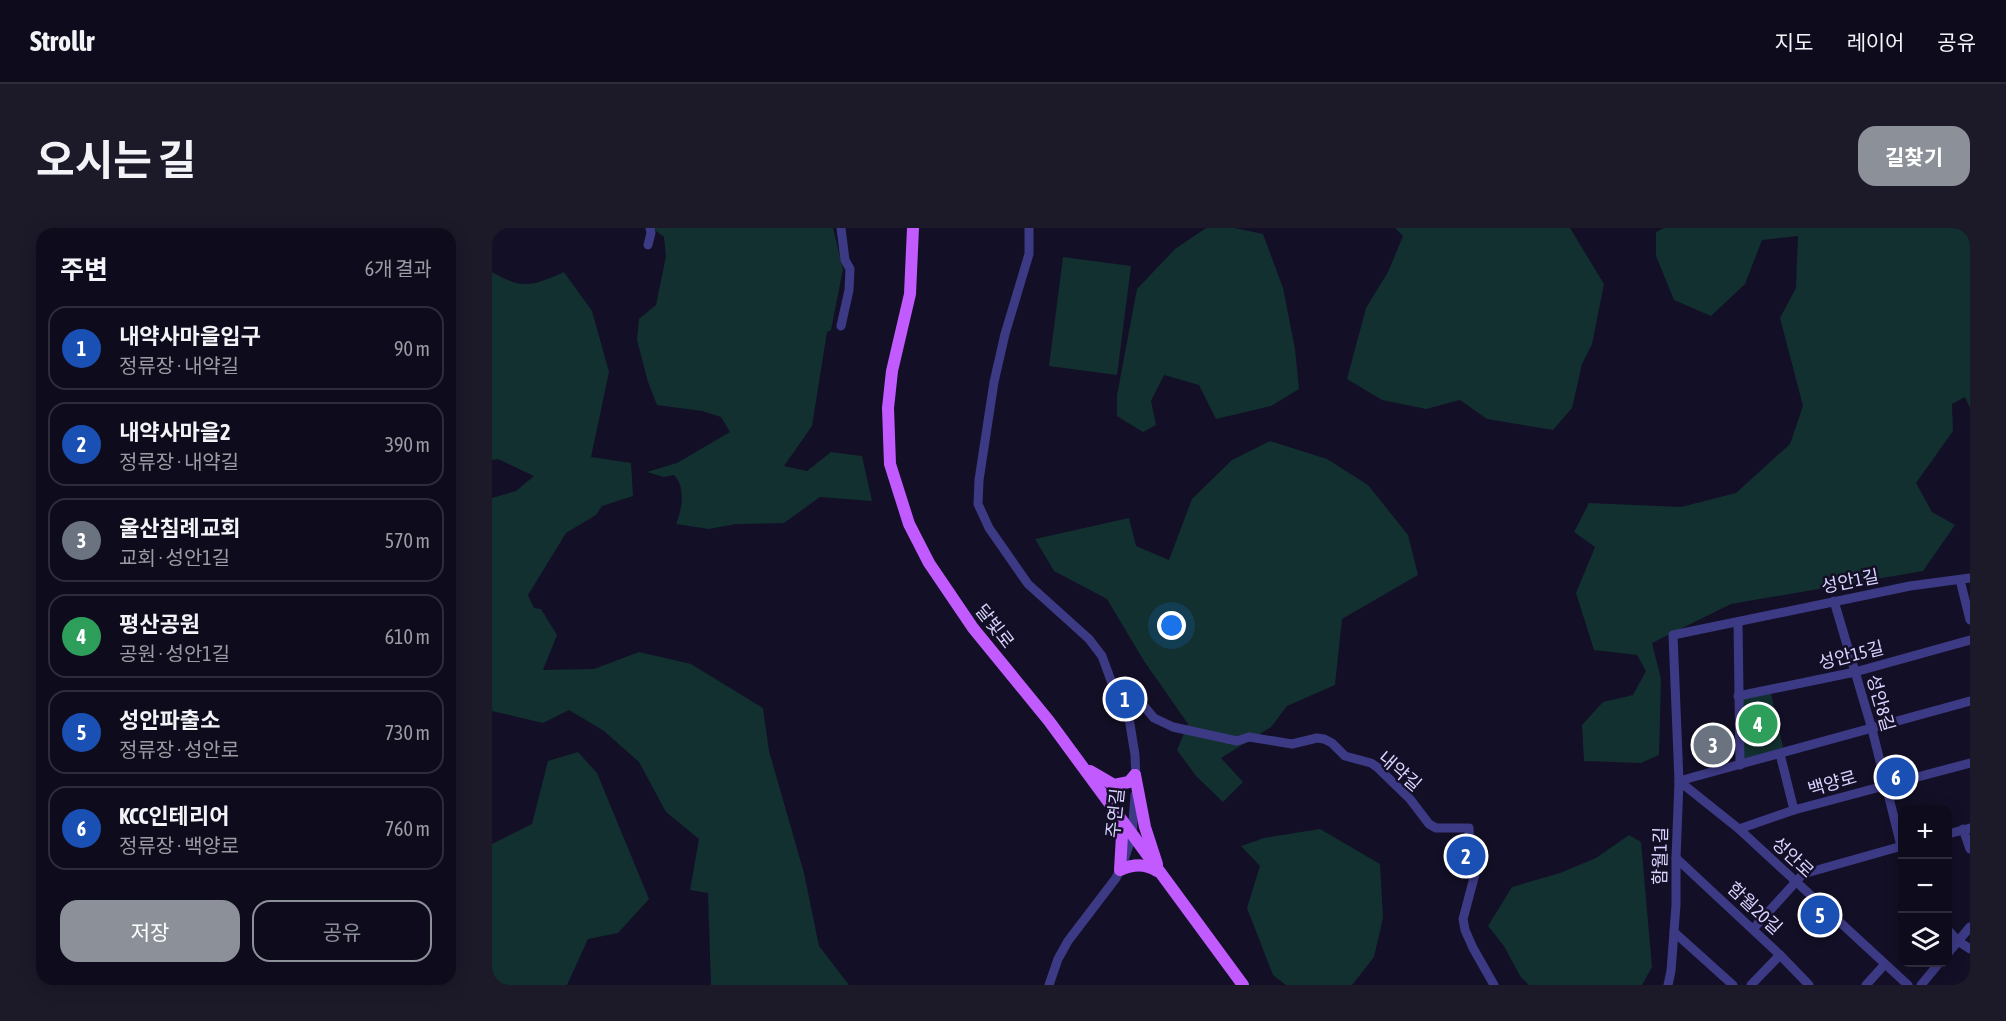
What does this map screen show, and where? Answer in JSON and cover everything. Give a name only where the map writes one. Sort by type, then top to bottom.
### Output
[{"type":"main road","name":"달빛로","points":[[913,228],[910,294],[892,371],[888,408],[890,464],[903,508],[917,542],[947,592],[973,628],[1049,721],[1243,985]]},
{"type":"main road","points":[[1079,762],[1095,775],[1114,785],[1129,782],[1136,775]]},
{"type":"main road","points":[[1136,775],[1145,826],[1160,874]]},
{"type":"main road","points":[[1114,812],[1122,835],[1120,870],[1131,865],[1149,866],[1160,874]]},
{"type":"street","points":[[648,244],[650,228]]},
{"type":"street","points":[[841,228],[845,260],[850,269],[849,290],[841,326]]},
{"type":"street","points":[[1029,228],[1029,254],[1005,334],[994,382],[979,480],[978,504],[989,528],[1028,584],[1096,646],[1108,668],[1118,697]]},
{"type":"street","points":[[1965,579],[1970,620]]},
{"type":"street","name":"성안1길","points":[[1679,781],[1673,635],[1910,586],[1965,579]]},
{"type":"street","name":"성안8길","points":[[1834,601],[1872,729],[1898,831]]},
{"type":"street","points":[[1738,622],[1740,765]]},
{"type":"street","name":"성안15길","points":[[1738,696],[1855,672],[1970,640]]},
{"type":"street","name":"주연길","points":[[1049,985],[1058,959],[1068,941],[1120,870],[1132,836],[1135,755],[1129,718],[1118,697]]},
{"type":"street","name":"내약길","points":[[1118,697],[1143,705],[1160,723],[1237,741],[1249,737],[1292,744],[1317,738],[1324,739],[1332,742],[1345,756],[1371,763],[1377,767],[1410,799],[1429,824],[1436,828],[1469,828],[1470,858],[1475,874],[1463,919],[1473,948],[1494,985]]},
{"type":"street","points":[[1679,781],[1970,701]]},
{"type":"street","points":[[1780,754],[1794,810]]},
{"type":"street","name":"백양로","points":[[1739,829],[1794,810],[1970,763]]},
{"type":"street","name":"성안로","points":[[1679,781],[1739,829],[1908,985]]},
{"type":"street","name":"함월1길","points":[[1668,985],[1674,932],[1679,781]]},
{"type":"street","points":[[1952,833],[1967,829],[1970,849]]},
{"type":"street","points":[[1753,929],[1803,874],[1898,849]]},
{"type":"street","name":"함월20길","points":[[1676,858],[1753,929],[1809,985]]},
{"type":"street","points":[[1952,948],[1970,927]]},
{"type":"street","points":[[1674,932],[1733,985]]},
{"type":"street","points":[[1952,935],[1970,949]]},
{"type":"street","points":[[1751,985],[1780,955]]},
{"type":"street","points":[[1866,985],[1885,964]]},
{"type":"street","points":[[1921,985],[1937,967]]},
{"type":"green space","points":[[652,228],[833,228],[843,269],[831,330],[827,332],[812,426],[784,466],[807,471],[831,452],[862,456],[872,501],[820,497],[784,523],[736,524],[709,529],[676,524],[682,499],[678,480],[674,475],[664,477],[647,472],[677,463],[730,432],[721,417],[702,411],[657,405],[648,382],[637,340],[639,319],[656,305],[666,256],[664,237]]},
{"type":"green space","points":[[1206,228],[1235,228],[1263,234],[1283,288],[1295,349],[1299,389],[1271,406],[1216,419],[1199,385],[1164,375],[1151,401],[1156,425],[1143,432],[1117,416],[1117,395],[1137,289],[1175,249]]},
{"type":"green space","points":[[1395,228],[1570,228],[1604,284],[1592,344],[1582,364],[1572,408],[1553,430],[1487,419],[1460,400],[1426,409],[1382,400],[1347,379],[1366,308],[1388,272],[1403,236]]},
{"type":"green space","points":[[1664,228],[1970,228],[1970,408],[1965,397],[1952,404],[1953,431],[1916,483],[1932,512],[1955,525],[1923,571],[1731,604],[1652,643],[1661,679],[1659,755],[1641,763],[1584,761],[1582,725],[1603,702],[1633,695],[1646,671],[1637,655],[1594,650],[1576,593],[1595,547],[1574,532],[1589,503],[1681,507],[1736,493],[1790,444],[1803,406],[1780,318],[1796,288],[1798,236],[1762,240],[1745,284],[1711,316],[1674,300],[1656,256],[1656,232]]},
{"type":"green space","points":[[1063,257],[1131,266],[1117,375],[1049,366]]},
{"type":"green space","points":[[492,272],[512,282],[528,284],[564,272],[592,311],[609,372],[591,457],[631,463],[633,496],[602,506],[596,515],[566,533],[528,595],[534,608],[541,609],[557,635],[543,670],[594,669],[639,652],[691,664],[763,708],[769,751],[804,873],[819,946],[849,985],[711,985],[708,893],[690,890],[699,839],[666,812],[639,762],[604,731],[569,710],[543,723],[492,711],[492,498],[516,491],[534,476],[498,459],[492,460]]},
{"type":"green space","points":[[1270,441],[1327,459],[1368,485],[1408,535],[1418,575],[1342,619],[1335,685],[1287,706],[1271,727],[1221,758],[1243,782],[1223,802],[1196,776],[1177,750],[1188,724],[1144,661],[1107,599],[1054,571],[1035,539],[1129,518],[1136,546],[1169,560],[1192,499],[1232,460]]},
{"type":"green space","points":[[1770,689],[1784,752],[1740,765],[1738,696]]},
{"type":"green space","points":[[578,752],[597,773],[649,899],[618,933],[588,939],[567,985],[492,985],[492,844],[532,824],[548,761]]},
{"type":"green space","points":[[1320,829],[1380,864],[1383,918],[1374,957],[1352,985],[1286,985],[1273,975],[1247,908],[1260,866],[1241,846],[1264,838]]},
{"type":"green space","points":[[1629,835],[1641,842],[1652,967],[1642,985],[1529,985],[1520,976],[1504,946],[1488,926],[1512,887],[1560,873],[1596,858]]},
{"type":"place","name":"내약사마을입구","points":[[1125,699]]},
{"type":"place","name":"평산공원","points":[[1758,724]]},
{"type":"place","name":"울산침례교회","points":[[1713,745]]},
{"type":"place","name":"KCC인테리어","points":[[1896,777]]},
{"type":"place","name":"내약사마을2","points":[[1466,856]]},
{"type":"place","name":"성안파출소","points":[[1820,915]]}]
